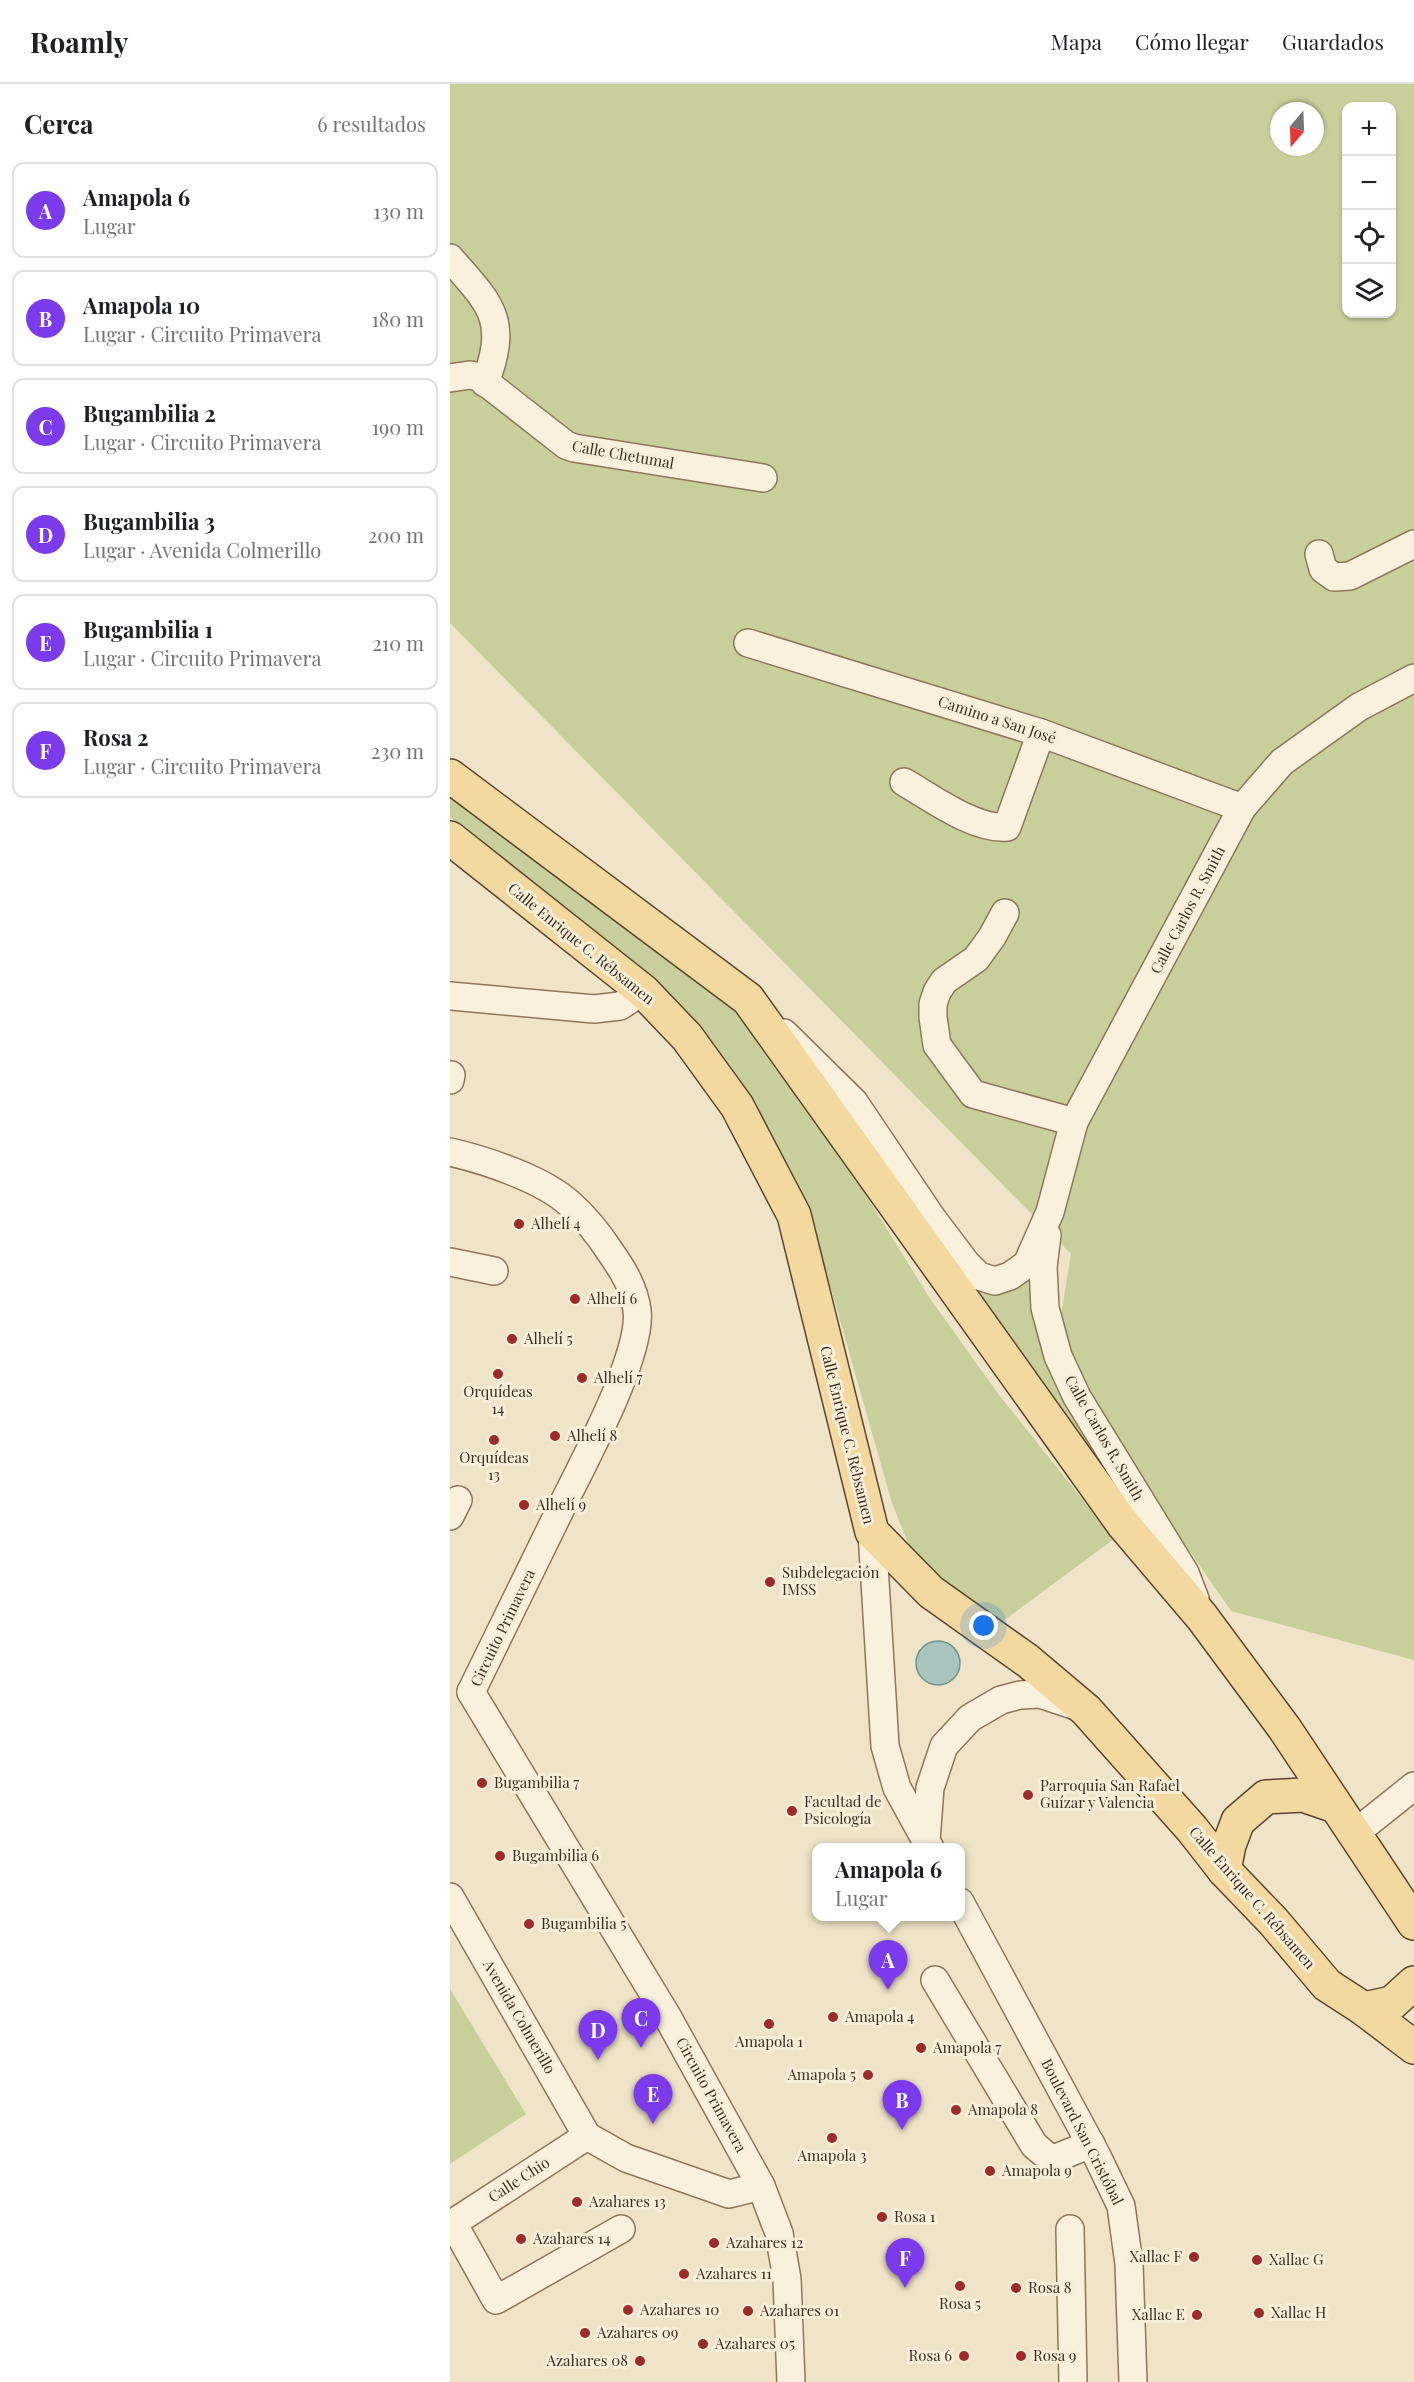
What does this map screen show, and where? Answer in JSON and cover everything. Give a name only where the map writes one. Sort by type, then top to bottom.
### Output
[{"type":"main road","points":[[450,776],[748,999],[1123,1524],[1202,1617],[1285,1729],[1414,1923]]},
{"type":"main road","name":"Calle Enrique C. Rébsamen","points":[[450,838],[643,991],[687,1037],[737,1106],[794,1215],[872,1532],[931,1592],[1028,1661],[1116,1736],[1224,1870],[1273,1921],[1327,1985],[1364,2009],[1414,2047]]},
{"type":"main road","points":[[1224,1870],[1229,1845],[1238,1821],[1266,1797],[1303,1795],[1335,1806]]},
{"type":"main road","points":[[1364,2009],[1392,2003],[1414,1983]]},
{"type":"street","points":[[450,258],[492,310],[497,336],[496,350],[469,378]]},
{"type":"street","name":"Calle Chetumal","points":[[469,378],[566,445],[574,448],[763,478]]},
{"type":"street","points":[[1319,554],[1323,569],[1334,577],[1350,576],[1414,544]]},
{"type":"street","name":"Camino a San José","points":[[748,643],[1041,733],[1242,808]]},
{"type":"street","name":"Calle Carlos R. Smith","points":[[1202,1617],[1185,1573],[1077,1397],[1058,1356],[1045,1308],[1043,1268],[1050,1212],[1074,1122],[1242,808],[1282,762],[1359,707],[1414,678]]},
{"type":"street","points":[[904,782],[961,814],[995,828],[1007,827],[1041,733]]},
{"type":"street","points":[[1005,913],[992,937],[976,959],[944,981],[937,992],[933,1004],[937,1045],[973,1094],[1074,1122]]},
{"type":"street","points":[[450,996],[594,1009],[620,1006],[643,991]]},
{"type":"street","name":"Calle Carlos R. Smith","points":[[748,999],[854,1102],[932,1218],[966,1263],[979,1275],[995,1281],[1010,1276],[1026,1264],[1050,1212]]},
{"type":"street","name":"Circuito Primavera","points":[[450,1152],[473,1157],[527,1177],[570,1203],[604,1243],[629,1280],[638,1311],[634,1345],[620,1382],[585,1458],[461,1698],[667,2016],[761,2186],[779,2233],[787,2279],[791,2382]]},
{"type":"street","points":[[450,1262],[494,1271]]},
{"type":"street","points":[[872,1532],[885,1746],[897,1788],[927,1843]]},
{"type":"street","points":[[928,1843],[930,1788],[944,1746],[970,1718],[1001,1700],[1020,1695],[1040,1694],[1086,1710]]},
{"type":"street","points":[[1354,1834],[1414,1786]]},
{"type":"street","name":"Avenida Colmerillo","points":[[450,1897],[587,2136]]},
{"type":"street","name":"Boulevard San Cristóbal","points":[[965,1911],[1091,2144],[1121,2206],[1129,2264],[1133,2382]]},
{"type":"street","points":[[934,1980],[1034,2145],[1048,2157],[1056,2158],[1091,2144]]},
{"type":"street","points":[[587,2136],[626,2158],[729,2194],[761,2186]]},
{"type":"street","name":"Calle Chio","points":[[452,2224],[587,2136]]},
{"type":"street","points":[[452,2224],[496,2300],[621,2229]]},
{"type":"street","points":[[1070,2229],[1073,2382]]},
{"type":"green space","points":[[450,84],[1414,84],[1414,1660],[1231,1611],[1101,1423],[1060,1321],[1071,1254],[450,623]]},
{"type":"green space","points":[[450,796],[654,946],[737,1013],[791,1074],[929,1297],[999,1395],[1114,1539],[999,1624],[923,1569],[908,1543],[892,1503],[816,1236],[790,1170],[748,1098],[648,979],[450,817]]},
{"type":"green space","points":[[1033,1274],[1126,1504],[969,1282]]},
{"type":"green space","points":[[450,1989],[526,2114],[450,2164]]},
{"type":"water","points":[[938,1641],[953,1648],[960,1663],[953,1678],[938,1685],[923,1678],[916,1663],[923,1648]]},
{"type":"place","name":"Alhelí 4","points":[[519,1224]]},
{"type":"place","name":"Alhelí 6","points":[[575,1299]]},
{"type":"place","name":"Alhelí 5","points":[[512,1339]]},
{"type":"place","name":"Orquídeas 14","points":[[498,1374]]},
{"type":"place","name":"Alhelí 7","points":[[582,1378]]},
{"type":"place","name":"Alhelí 8","points":[[555,1436]]},
{"type":"place","name":"Orquídeas 13","points":[[494,1440]]},
{"type":"place","name":"Alhelí 9","points":[[524,1505]]},
{"type":"place","name":"Subdelegación IMSS","points":[[770,1582]]},
{"type":"place","name":"Bugambilia 7","points":[[482,1783]]},
{"type":"place","name":"Parroquia San Rafael Guízar y Valencia","points":[[1028,1795]]},
{"type":"place","name":"Facultad de Psicología","points":[[792,1811]]},
{"type":"place","name":"Bugambilia 6","points":[[500,1856]]},
{"type":"place","name":"Bugambilia 5","points":[[529,1924]]},
{"type":"place","name":"Amapola 6","points":[[888,1990]]},
{"type":"place","name":"Amapola 4","points":[[833,2017]]},
{"type":"place","name":"Amapola 1","points":[[769,2024]]},
{"type":"place","name":"Bugambilia 2","points":[[641,2048]]},
{"type":"place","name":"Amapola 7","points":[[921,2048]]},
{"type":"place","name":"Bugambilia 3","points":[[598,2060]]},
{"type":"place","name":"Amapola 5","points":[[868,2075]]},
{"type":"place","name":"Amapola 8","points":[[956,2110]]},
{"type":"place","name":"Bugambilia 1","points":[[653,2124]]},
{"type":"place","name":"Amapola 10","points":[[902,2130]]},
{"type":"place","name":"Amapola 3","points":[[832,2138]]},
{"type":"place","name":"Amapola 9","points":[[990,2171]]},
{"type":"place","name":"Azahares 13","points":[[577,2202]]},
{"type":"place","name":"Rosa 1","points":[[882,2217]]},
{"type":"place","name":"Azahares 14","points":[[521,2239]]},
{"type":"place","name":"Azahares 12","points":[[714,2243]]},
{"type":"place","name":"Xallac F","points":[[1194,2257]]},
{"type":"place","name":"Xallac G","points":[[1257,2260]]},
{"type":"place","name":"Azahares 11","points":[[684,2274]]},
{"type":"place","name":"Rosa 5","points":[[960,2286]]},
{"type":"place","name":"Rosa 2","points":[[905,2288]]},
{"type":"place","name":"Rosa 8","points":[[1016,2288]]},
{"type":"place","name":"Azahares 10","points":[[628,2310]]},
{"type":"place","name":"Azahares 01","points":[[748,2311]]},
{"type":"place","name":"Xallac H","points":[[1259,2313]]},
{"type":"place","name":"Xallac E","points":[[1197,2315]]},
{"type":"place","name":"Azahares 09","points":[[585,2333]]},
{"type":"place","name":"Azahares 05","points":[[703,2344]]},
{"type":"place","name":"Rosa 6","points":[[964,2356]]},
{"type":"place","name":"Rosa 9","points":[[1021,2356]]},
{"type":"place","name":"Azahares 08","points":[[640,2361]]}]
